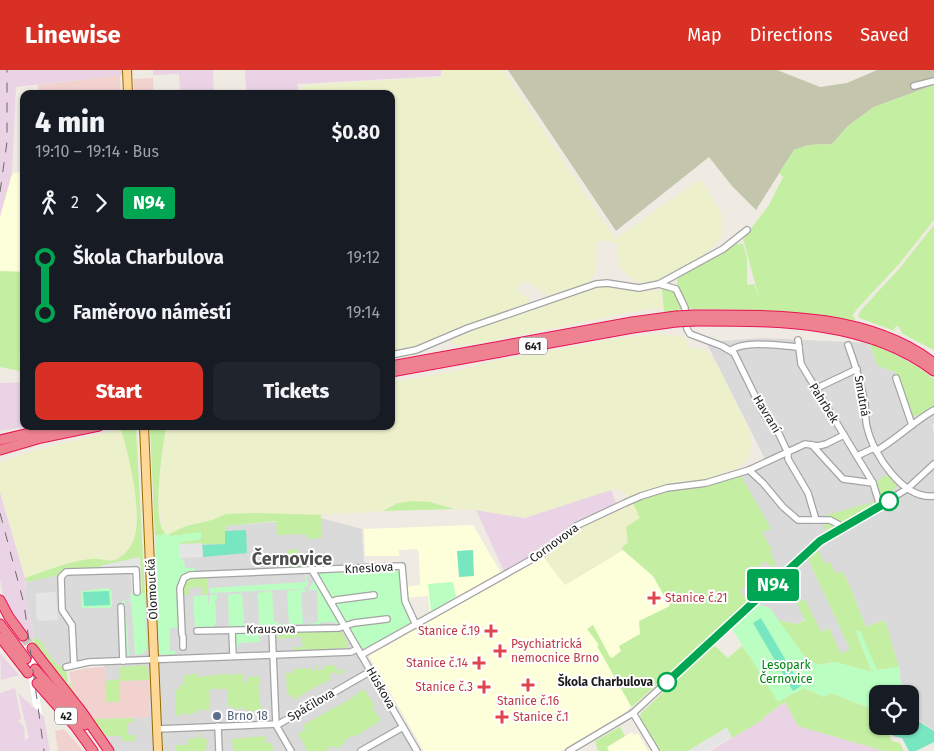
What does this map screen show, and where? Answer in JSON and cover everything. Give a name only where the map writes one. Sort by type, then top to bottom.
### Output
[{"type":"highway","name":"641","points":[[395,365],[622,324],[695,318],[792,317],[840,323],[868,330],[898,341],[934,363]]},
{"type":"highway","name":"641","points":[[695,318],[791,323],[839,330],[866,336],[895,347],[934,371]]},
{"type":"highway","name":"641","points":[[395,371],[676,319]]},
{"type":"highway","points":[[1,439],[41,430]]},
{"type":"highway","points":[[1,450],[41,438],[80,430]]},
{"type":"highway","points":[[0,600],[9,617],[23,636]]},
{"type":"highway","name":"42","points":[[0,624],[28,667]]},
{"type":"highway","name":"42","points":[[0,637],[75,713],[104,751]]},
{"type":"highway","name":"42","points":[[0,643],[13,658],[28,667]]},
{"type":"highway","name":"42","points":[[32,648],[82,712],[108,751]]},
{"type":"highway","name":"42","points":[[37,683],[75,726],[93,751]]},
{"type":"main road","points":[[127,70],[128,90]]},
{"type":"main road","name":"Olomoucká","points":[[144,430],[158,751]]},
{"type":"street","points":[[914,86],[934,81]]},
{"type":"street","points":[[395,354],[416,350],[468,328],[592,285],[607,283],[639,288],[659,284],[723,250],[747,230]]},
{"type":"street","points":[[679,274],[676,279],[676,289],[685,308],[687,328],[690,334],[731,350],[737,347],[768,345],[800,347]]},
{"type":"street","points":[[659,284],[676,289]]},
{"type":"street","name":"Pahrbek","points":[[798,340],[800,364],[873,483],[880,506]]},
{"type":"street","name":"Smutná","points":[[848,345],[857,370],[865,405],[867,427],[875,449],[896,480],[907,489]]},
{"type":"street","name":"Havraní","points":[[731,350],[764,414],[779,434],[788,453],[788,458],[808,493],[816,520]]},
{"type":"street","points":[[815,389],[857,370]]},
{"type":"street","points":[[896,378],[912,425]]},
{"type":"street","points":[[857,456],[891,442],[934,410]]},
{"type":"street","points":[[812,446],[826,444],[844,435]]},
{"type":"street","name":"Cornovova","points":[[361,655],[545,552],[576,526],[641,496],[667,488],[706,483],[749,470],[805,444],[812,446]]},
{"type":"street","points":[[812,446],[843,479],[873,483]]},
{"type":"street","points":[[569,751],[633,713],[820,541],[907,489],[934,464]]},
{"type":"street","points":[[749,470],[798,520],[830,520],[837,522],[843,527]]},
{"type":"street","points":[[907,489],[922,496],[934,496]]},
{"type":"street","name":"Kneslova","points":[[184,658],[180,588],[184,578],[190,575],[402,566],[405,601],[416,625]]},
{"type":"street","points":[[74,665],[72,625],[62,610],[61,577],[66,572],[136,570],[137,592]]},
{"type":"street","name":"Húskova","points":[[312,570],[417,751]]},
{"type":"street","points":[[331,602],[374,595]]},
{"type":"street","points":[[121,607],[123,661]]},
{"type":"street","points":[[344,626],[387,619]]},
{"type":"street","name":"Krausova","points":[[197,631],[339,628],[344,626]]},
{"type":"street","points":[[232,630],[233,656]]},
{"type":"street","points":[[272,630],[276,725],[291,751]]},
{"type":"street","points":[[66,667],[90,662],[351,652],[357,648]]},
{"type":"street","name":"Spáčilova","points":[[158,729],[276,725],[371,671]]},
{"type":"street","points":[[633,713],[656,751]]},
{"type":"street","points":[[218,726],[219,751]]},
{"type":"street","points":[[361,751],[403,727]]},
{"type":"shaded area","points":[[0,70],[122,70],[122,75],[16,87],[12,174],[0,217]]},
{"type":"shaded area","points":[[153,70],[213,70],[214,90],[180,90],[179,74],[153,75]]},
{"type":"shaded area","points":[[245,70],[441,70],[441,76],[298,84],[298,90],[246,90]]},
{"type":"shaded area","points":[[442,70],[503,70],[615,239],[699,180],[704,183],[721,214],[723,227],[721,238],[707,252],[658,280],[646,283],[635,281],[619,268],[617,243],[597,241],[595,273],[587,283],[547,296],[529,282],[524,282],[517,289],[530,300],[530,303],[472,323],[415,347],[395,351],[395,90],[300,90],[305,85],[442,77]]},
{"type":"shaded area","points":[[508,70],[777,70],[820,87],[847,83],[877,70],[934,70],[934,85],[874,107],[848,126],[832,144],[809,145],[794,150],[756,210],[732,186],[709,157],[616,231]]},
{"type":"shaded area","points":[[120,75],[121,90],[38,90],[38,85]]},
{"type":"shaded area","points":[[153,78],[154,90],[134,90],[133,79]]},
{"type":"shaded area","points":[[20,172],[20,272],[0,271],[0,217],[12,174]]},
{"type":"shaded area","points":[[597,287],[636,291],[661,290],[663,308],[652,308],[481,343],[457,346],[452,343],[452,340],[466,333]]},
{"type":"shaded area","points":[[655,334],[684,336],[689,348],[702,349],[710,354],[717,364],[750,432],[749,458],[739,467],[708,479],[678,483],[630,498],[619,489],[611,490],[524,518],[476,510],[454,509],[430,502],[389,507],[383,511],[361,513],[308,515],[226,514],[212,520],[186,526],[169,534],[164,533],[158,492],[166,430],[395,430],[395,381],[457,371],[494,361],[618,338]]},
{"type":"shaded area","points":[[763,338],[869,343],[878,366],[895,372],[911,418],[934,408],[934,423],[932,425],[934,434],[934,730],[919,721],[919,685],[901,685],[899,667],[884,620],[866,627],[842,571],[836,574],[825,564],[808,559],[850,649],[841,654],[829,628],[821,632],[805,619],[797,624],[777,620],[770,608],[748,601],[742,595],[721,549],[740,474],[766,461],[706,342]]},
{"type":"shaded area","points":[[20,382],[20,428],[0,431],[0,383]]},
{"type":"shaded area","points":[[121,430],[129,453],[134,482],[137,520],[134,540],[127,551],[117,559],[108,561],[92,559],[25,578],[0,492],[0,462],[36,450]]},
{"type":"shaded area","points":[[611,490],[616,503],[573,526],[540,552],[505,573],[476,510],[524,518]]},
{"type":"shaded area","points":[[0,492],[25,578],[25,593],[35,643],[22,631],[4,601],[0,579]]},
{"type":"shaded area","points":[[632,501],[641,518],[628,543],[622,547],[623,550],[565,585],[543,556],[578,527]]},
{"type":"shaded area","points":[[321,518],[362,529],[364,563],[399,629],[362,650],[421,751],[109,751],[88,719],[150,717],[150,701],[106,702],[104,662],[65,664],[58,667],[42,642],[34,637],[25,593],[26,582],[60,575],[65,570],[100,567],[137,558],[142,593],[157,593],[159,652],[170,651],[170,627],[178,628],[185,569],[184,561],[180,558],[202,543],[225,531],[224,526]]},
{"type":"shaded area","points":[[473,525],[501,573],[430,614],[428,596],[406,598],[405,587],[420,585],[419,554],[417,549],[399,550],[399,556],[365,556],[364,529]]},
{"type":"shaded area","points":[[202,543],[203,557],[180,558],[179,544]]},
{"type":"shaded area","name":"Psychiatrická nemocnice Brno","points":[[623,550],[653,576],[670,606],[640,621],[640,634],[619,646],[621,651],[608,665],[631,706],[623,715],[561,751],[424,751],[369,656],[543,556],[565,585]]},
{"type":"shaded area","points":[[140,557],[142,593],[132,594],[130,572],[98,569],[103,565]]},
{"type":"shaded area","points":[[56,592],[58,620],[39,621],[36,616],[36,593]]},
{"type":"shaded area","points":[[0,653],[19,675],[1,680]]},
{"type":"shaded area","points":[[105,667],[106,702],[120,702],[119,681],[149,680],[150,717],[93,719],[78,704],[73,692],[69,672]]},
{"type":"shaded area","points":[[15,688],[21,719],[18,720],[24,727],[25,741],[29,737],[18,693],[44,717],[50,751],[0,751],[0,693]]},
{"type":"shaded area","points":[[785,702],[798,726],[884,751],[710,751],[764,719]]},
{"type":"shaded area","points":[[727,728],[732,737],[707,751],[688,751]]},
{"type":"shaded area","points":[[64,729],[83,751],[58,751],[55,731]]},
{"type":"shaded area","points":[[632,732],[634,735],[638,733],[648,751],[609,751],[607,747]]},
{"type":"green space","points":[[934,85],[934,220],[900,263],[856,310],[852,316],[855,318],[854,322],[792,313],[687,309],[677,285],[678,277],[710,256],[736,244],[743,244],[747,258],[747,283],[748,285],[754,284],[759,298],[743,239],[769,205],[783,177],[779,173],[794,150],[809,145],[832,144],[848,126],[874,107]]},
{"type":"green space","points":[[934,225],[934,350],[903,334],[898,326],[894,328],[895,331],[858,316],[861,310],[899,269]]},
{"type":"green space","points":[[0,271],[20,272],[20,371],[0,367]]},
{"type":"green space","points":[[662,288],[675,292],[683,309],[664,313]]},
{"type":"green space","points":[[869,343],[911,363],[934,379],[934,408],[911,418],[895,372],[878,366]]},
{"type":"green space","points":[[121,430],[136,430],[145,593],[142,593],[140,557],[100,567],[65,570],[60,575],[26,582],[25,578],[74,562],[91,559],[114,560],[122,556],[130,548],[134,539],[137,515],[134,484]]},
{"type":"green space","points":[[150,430],[165,430],[158,499],[161,526],[165,533],[155,536]]},
{"type":"green space","points":[[889,473],[897,487],[880,498],[874,483]]},
{"type":"green space","points":[[740,474],[771,529],[762,532],[772,550],[770,551],[776,564],[772,568],[766,561],[757,568],[763,574],[758,579],[752,566],[747,568],[750,575],[748,577],[749,583],[740,591],[748,601],[631,706],[597,646],[599,645],[587,629],[593,625],[612,658],[621,651],[619,646],[640,634],[639,621],[670,606],[653,576],[623,550],[622,547],[628,543],[626,527],[640,518],[632,501],[658,492]]},
{"type":"green space","points":[[412,501],[430,502],[454,509],[383,511],[398,503]]},
{"type":"green space","points":[[877,501],[876,506],[828,534],[820,517]]},
{"type":"green space","points":[[226,514],[322,515],[320,518],[322,538],[307,539],[306,534],[277,535],[276,521],[225,526],[226,544],[179,544],[180,542],[201,539],[201,533],[170,536],[169,534],[186,526],[212,520]]},
{"type":"green space","points":[[246,530],[247,553],[203,557],[202,545],[225,544],[225,531]]},
{"type":"green space","points":[[201,532],[201,539],[180,542],[180,557],[184,561],[185,568],[194,568],[196,571],[182,577],[180,625],[178,625],[178,628],[170,628],[170,651],[175,651],[175,654],[162,655],[159,652],[155,536],[165,533],[170,536]]},
{"type":"green space","points":[[298,549],[298,555],[304,555],[306,567],[285,568],[284,564],[288,563],[287,550]]},
{"type":"green space","points":[[473,550],[474,576],[459,577],[457,551]]},
{"type":"green space","points":[[818,550],[825,564],[830,562],[836,574],[842,571],[866,627],[885,620],[899,667],[877,670],[856,632],[872,672],[835,662],[819,665],[813,663],[804,656],[777,620],[797,624],[805,620],[797,603],[805,599],[821,632],[829,628],[841,654],[850,649],[808,559]]},
{"type":"green space","points":[[396,568],[400,574],[412,624],[373,646],[363,649],[351,633],[320,578],[320,574],[322,572]]},
{"type":"green space","points":[[300,573],[306,573],[308,585],[303,589],[210,593],[209,588],[306,582],[305,574]]},
{"type":"green space","points":[[207,576],[208,594],[202,594],[201,587],[190,588],[190,595],[183,595],[184,581],[189,578]]},
{"type":"green space","points":[[315,580],[339,624],[337,625],[336,622],[321,622],[319,627],[314,627],[309,624],[318,622],[317,590],[308,590]]},
{"type":"green space","points":[[453,582],[456,597],[431,612],[428,584]]},
{"type":"green space","points":[[108,588],[112,592],[112,606],[110,608],[82,608],[81,591]]},
{"type":"green space","points":[[305,589],[305,592],[301,592],[303,624],[290,624],[290,627],[280,626],[280,622],[281,625],[289,624],[287,591]]},
{"type":"green space","points":[[109,591],[110,605],[84,606],[83,592]]},
{"type":"green space","points":[[272,591],[274,622],[278,622],[279,625],[277,627],[251,628],[250,623],[251,626],[259,625],[258,593]]},
{"type":"green space","points":[[145,593],[147,649],[142,654],[135,655],[131,601],[125,601],[129,655],[124,655],[122,601],[131,600],[130,594]]},
{"type":"green space","points":[[242,593],[244,624],[247,625],[229,627],[228,595]]},
{"type":"green space","points":[[217,594],[217,599],[215,600],[216,622],[214,627],[198,628],[200,618],[197,629],[195,629],[193,596],[208,595],[208,606],[210,595]]},
{"type":"green space","name":"Lesopark Černovice","points":[[759,605],[770,608],[804,656],[813,663],[819,665],[835,662],[872,672],[856,631],[860,630],[877,670],[899,667],[901,685],[869,685],[869,708],[831,693],[824,697],[804,688],[778,702],[732,629]]},
{"type":"green space","points":[[761,618],[801,686],[793,691],[753,623]]},
{"type":"green space","points":[[340,629],[348,643],[346,648],[294,650],[294,647],[303,647],[301,637],[276,639],[279,637],[277,633],[291,631],[291,635],[293,635],[293,631]]},
{"type":"green space","points":[[259,632],[260,642],[239,643],[236,652],[235,634]]},
{"type":"green space","points":[[34,637],[42,642],[58,666],[65,664],[68,681],[64,688],[32,645],[31,640],[34,643]]},
{"type":"green space","points":[[714,645],[728,658],[742,646],[751,658],[804,688],[824,697],[831,693],[869,708],[869,735],[889,735],[892,741],[900,743],[904,751],[884,751],[798,726],[785,702],[764,717],[764,719],[732,738],[726,728],[688,751],[659,751],[640,718],[641,713]]},
{"type":"green space","points":[[145,665],[148,668],[149,680],[120,681],[120,702],[106,702],[105,681],[119,679],[119,667]]},
{"type":"green space","points":[[315,665],[318,665],[318,670],[324,670],[324,666],[336,665],[337,672],[345,669],[346,671],[339,675],[336,672],[329,674],[331,679],[295,700],[292,695],[287,695],[286,673],[294,673],[294,669],[312,668],[312,671],[315,671]]},
{"type":"green space","points":[[197,673],[197,677],[243,674],[244,682],[248,682],[248,677],[260,676],[260,686],[258,688],[262,712],[244,710],[244,707],[234,709],[228,706],[227,689],[210,689],[210,711],[199,709],[198,713],[192,713],[192,715],[181,713],[181,715],[176,716],[175,690],[179,689],[179,685],[184,685],[183,676]]},
{"type":"green space","points":[[70,682],[78,703],[93,719],[88,719],[66,689]]},
{"type":"green space","points":[[364,689],[375,706],[372,708],[381,720],[355,737],[353,735],[336,749],[334,746],[331,748],[329,746],[327,747],[328,751],[307,751],[298,733],[305,730],[303,725]]},
{"type":"green space","points":[[134,718],[134,722],[128,723],[128,735],[136,735],[135,741],[122,741],[121,736],[104,736],[93,719]]},
{"type":"green space","points":[[919,722],[934,731],[934,742],[916,751],[909,751],[902,738],[893,736],[919,735]]},
{"type":"green space","points":[[620,727],[625,736],[607,747],[609,751],[598,751],[595,741]]},
{"type":"green space","points":[[199,730],[201,739],[207,739],[206,751],[176,751],[176,745],[187,745],[187,739],[198,738],[200,736]]},
{"type":"green space","points":[[265,736],[265,744],[270,742],[274,749],[271,751],[233,751],[232,739]]},
{"type":"pier","points":[[22,631],[31,640],[42,714],[33,706]]},
{"type":"tunnel","points":[[23,636],[32,648]]},
{"type":"railway","points":[[0,192],[7,142],[7,70]]},
{"type":"railway","points":[[0,513],[24,604],[44,751]]},
{"type":"bus line","name":"N94","points":[[667,682],[820,541],[889,501]]},
{"type":"place","name":"Stanice č.21","points":[[654,598]]},
{"type":"place","name":"Stanice č.19","points":[[491,631]]},
{"type":"place","name":"Psychiatrická nemocnice Brno","points":[[500,651]]},
{"type":"place","name":"Stanice č.14","points":[[479,663]]},
{"type":"place","name":"Škola Charbulova","points":[[667,682]]},
{"type":"place","name":"Stanice č.16","points":[[528,685]]},
{"type":"place","name":"Stanice č.3","points":[[484,687]]},
{"type":"place","name":"Brno 18","points":[[217,716]]},
{"type":"place","name":"Stanice č.1","points":[[502,717]]},
{"type":"district","name":"Černovice","points":[[292,559]]}]
